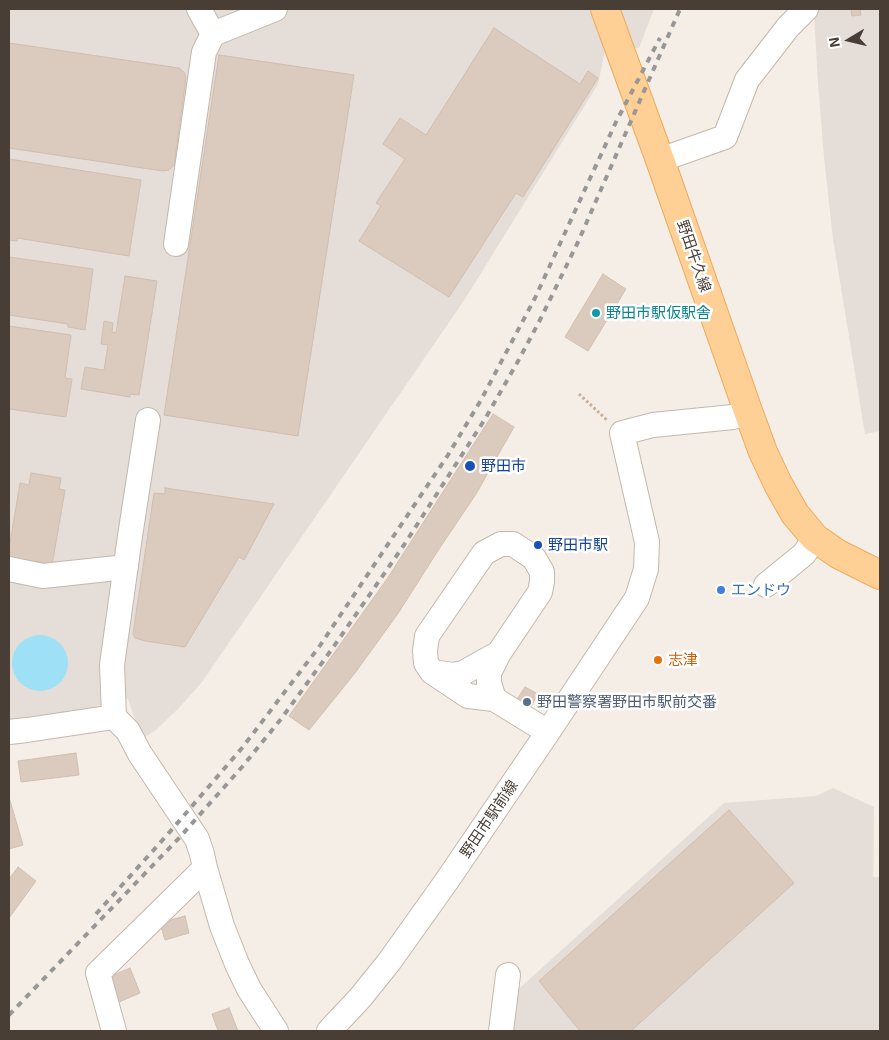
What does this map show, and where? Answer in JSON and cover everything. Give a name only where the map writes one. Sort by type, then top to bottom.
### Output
[{"type":"main road","name":"野田牛久線","points":[[605,9],[748,411],[763,452],[778,484],[795,514],[815,538],[838,554],[880,575]]},
{"type":"street","points":[[199,9],[213,34]]},
{"type":"street","points":[[176,244],[204,52],[213,34],[276,9]]},
{"type":"street","points":[[660,160],[725,137],[747,80],[788,27],[806,9]]},
{"type":"street","points":[[622,433],[660,424],[733,417],[748,411]]},
{"type":"street","points":[[148,420],[112,665],[114,717],[128,731],[140,754],[197,839],[222,926],[249,989],[276,1031]]},
{"type":"street","name":"野田市駅前線","points":[[330,1031],[389,962],[446,882],[637,598],[646,569],[647,542],[622,433]]},
{"type":"street","points":[[766,585],[804,554],[815,538]]},
{"type":"street","points":[[494,699],[489,683],[489,673],[499,653],[540,592],[542,582],[542,572],[534,558],[513,544],[501,544],[484,553],[427,636],[426,663],[432,672],[468,696],[494,699],[548,732]]},
{"type":"street","points":[[9,569],[43,576],[126,567]]},
{"type":"street","points":[[432,672],[463,673],[499,653]]},
{"type":"street","points":[[9,732],[114,717]]},
{"type":"street","points":[[114,1031],[98,973],[205,868]]},
{"type":"street","points":[[501,1031],[508,975]]},
{"type":"path","points":[[579,394],[622,433]]},
{"type":"shaded area","points":[[9,9],[589,9],[605,50],[598,84],[465,299],[202,682],[156,730],[142,739],[128,699],[102,704],[90,710],[9,721]]},
{"type":"shaded area","points":[[618,9],[654,9],[639,48],[631,48]]},
{"type":"shaded area","points":[[818,9],[880,9],[880,431],[865,434],[833,239],[818,83],[814,13]]},
{"type":"shaded area","points":[[833,788],[874,807],[873,877],[880,877],[880,1031],[508,1031],[512,995],[724,803],[816,796]]},
{"type":"water","points":[[34,635],[46,635],[56,639],[64,647],[68,663],[64,679],[56,687],[46,691],[34,691],[24,687],[16,679],[12,669],[12,657],[16,647],[24,639]]},
{"type":"building","points":[[851,9],[860,9],[861,15],[852,16]]},
{"type":"building","points":[[494,28],[580,84],[588,71],[598,78],[523,197],[516,193],[449,297],[359,241],[381,206],[376,203],[405,159],[383,144],[400,118],[426,135]]},
{"type":"building","points":[[9,43],[179,68],[184,72],[186,78],[174,165],[169,170],[163,171],[9,148]]},
{"type":"building","points":[[219,55],[354,75],[298,436],[164,415]]},
{"type":"building","points":[[9,159],[141,180],[129,256],[17,238],[17,241],[9,240]]},
{"type":"building","points":[[9,257],[93,269],[85,330],[68,327],[68,324],[9,315]]},
{"type":"building","name":"野田市駅仮駅舎","points":[[603,274],[626,289],[588,351],[565,337]]},
{"type":"building","points":[[125,276],[157,281],[139,395],[130,394],[130,397],[81,389],[85,367],[104,370],[108,345],[101,344],[104,321],[113,323],[112,332],[116,333]]},
{"type":"building","points":[[9,326],[71,335],[65,378],[72,379],[66,417],[9,409]]},
{"type":"building","points":[[493,414],[514,427],[476,494],[399,612],[355,673],[309,730],[289,716],[387,579]]},
{"type":"building","points":[[31,473],[61,478],[59,489],[65,490],[52,565],[9,557],[20,483],[29,485]]},
{"type":"building","points":[[165,488],[274,504],[244,560],[239,557],[185,647],[145,641],[135,638],[133,634],[154,493],[165,494]]},
{"type":"building","points":[[525,687],[538,694],[528,712],[514,704]]},
{"type":"building","points":[[76,753],[79,775],[21,782],[18,761]]},
{"type":"building","points":[[9,797],[23,845],[9,849]]},
{"type":"building","points":[[729,810],[794,883],[631,1031],[580,1031],[539,981]]},
{"type":"building","points":[[18,867],[36,881],[9,918],[9,879]]},
{"type":"building","points":[[185,916],[189,933],[165,940],[160,923]]},
{"type":"building","points":[[130,968],[140,993],[119,1002],[109,977]]},
{"type":"building","points":[[229,1008],[238,1031],[218,1031],[212,1014]]},
{"type":"railway","points":[[9,1015],[180,837],[242,767],[281,719],[404,545],[485,419],[539,322],[578,242],[680,9]]},
{"type":"railway","points":[[96,914],[242,748],[319,647],[448,455],[481,400],[535,298],[616,122],[660,38]]},
{"type":"place","name":"野田市駅仮駅舎","points":[[596,313]]},
{"type":"place","name":"野田市","points":[[470,466]]},
{"type":"place","name":"野田市駅","points":[[538,545]]},
{"type":"place","name":"エンドウ","points":[[721,590]]},
{"type":"place","name":"志津","points":[[658,660]]},
{"type":"place","name":"野田警察署野田市駅前交番","points":[[527,702]]}]
